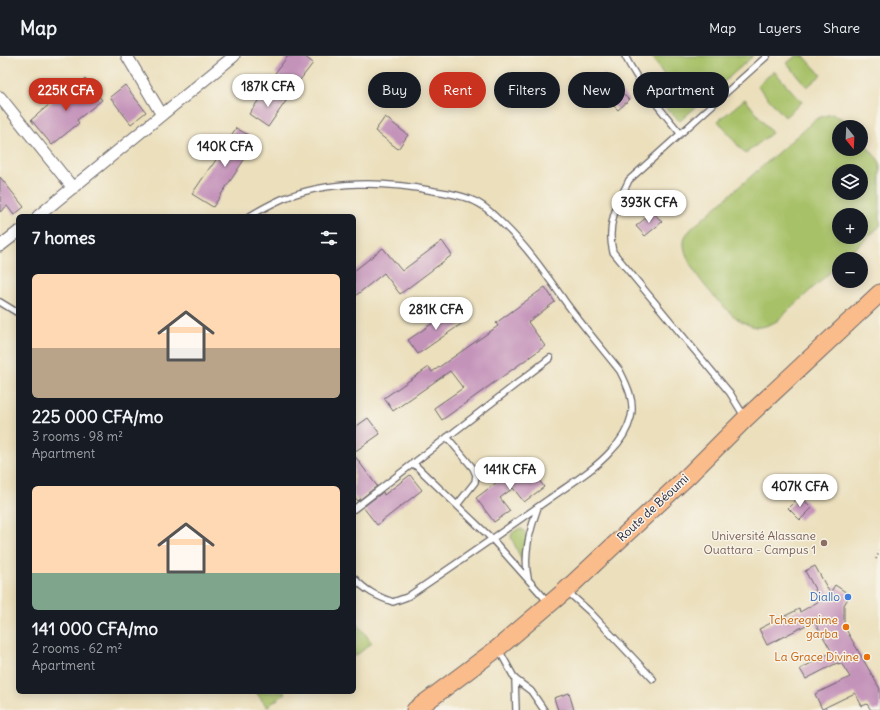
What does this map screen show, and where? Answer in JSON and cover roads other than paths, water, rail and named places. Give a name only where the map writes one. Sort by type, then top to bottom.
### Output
[{"type":"main road","name":"Route de Béoumi","points":[[415,710],[498,648],[550,605],[689,475],[746,418],[880,293]]},
{"type":"street","points":[[128,56],[162,116]]},
{"type":"street","points":[[40,214],[234,56]]},
{"type":"street","points":[[0,97],[73,188]]},
{"type":"street","points":[[0,246],[16,234]]},
{"type":"lane","points":[[624,56],[655,104],[680,132]]},
{"type":"lane","points":[[746,418],[730,393],[613,252],[610,241],[611,226],[616,206],[628,180],[680,132],[767,56]]},
{"type":"lane","points":[[254,214],[281,200],[303,192],[342,185],[400,185],[445,193],[482,205],[517,237],[540,266],[564,301],[620,371],[626,383],[632,402],[631,417],[626,430],[611,451],[591,468],[538,507],[407,597],[393,602],[377,597],[356,580]]},
{"type":"lane","points":[[0,302],[16,312]]},
{"type":"lane","points":[[356,508],[550,358]]},
{"type":"lane","points":[[447,437],[474,468],[476,475],[475,482],[457,506]]},
{"type":"lane","points":[[413,463],[492,539],[528,578],[550,605]]},
{"type":"lane","points":[[528,578],[526,555],[531,526],[538,507]]},
{"type":"lane","points":[[566,590],[590,612],[653,679]]},
{"type":"lane","points":[[498,648],[515,679],[531,691],[544,710]]},
{"type":"lane","points":[[515,679],[516,710]]},
{"type":"place","name":"Université Alassane Ouattara - Campus 1","points":[[824,543]]},
{"type":"place","name":"Diallo","points":[[848,597]]},
{"type":"place","name":"Tcheregnime garba","points":[[846,627]]},
{"type":"place","name":"La Grace Divine","points":[[867,657]]}]
